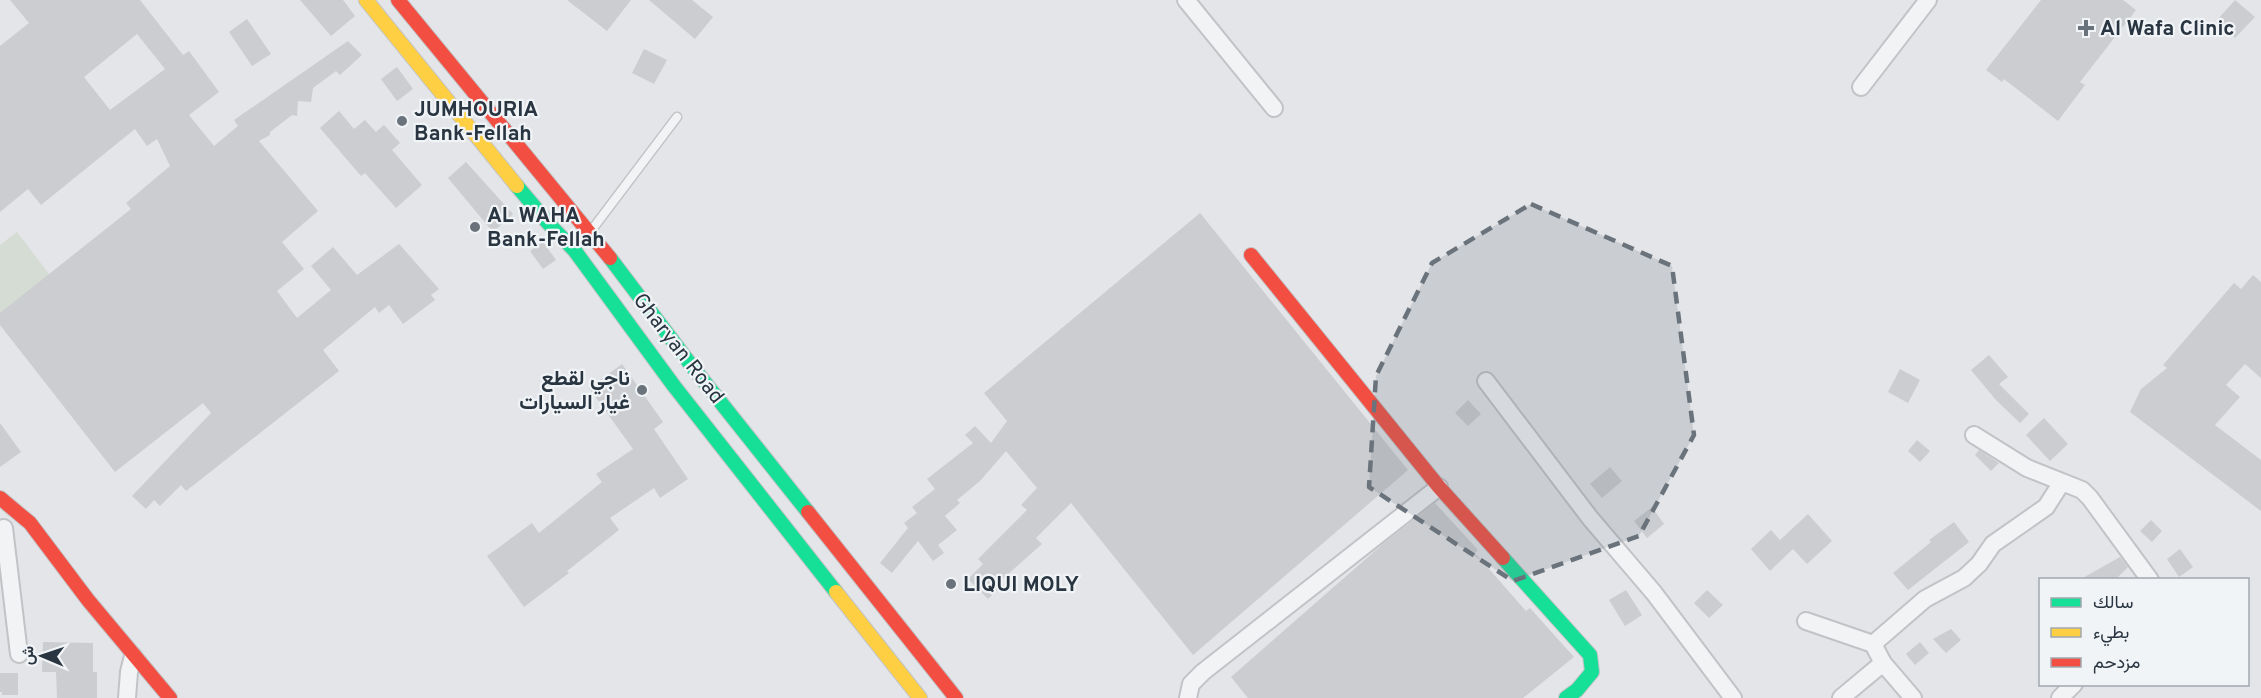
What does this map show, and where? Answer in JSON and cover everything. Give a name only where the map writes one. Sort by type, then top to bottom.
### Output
[{"type":"main road","name":"Gharyan Road","points":[[366,0],[548,223],[583,242],[674,386],[920,698]]},
{"type":"main road","name":"Gharyan Road","points":[[398,0],[583,242],[691,365],[956,698]]},
{"type":"main road","points":[[1251,255],[1439,487],[1590,655],[1592,672],[1566,698]]},
{"type":"main road","points":[[0,498],[30,523],[88,600],[170,698]]},
{"type":"street","points":[[1186,0],[1274,108]]},
{"type":"street","points":[[1861,87],[1928,0]]},
{"type":"street","points":[[1486,381],[1590,518],[1654,593],[1733,698]]},
{"type":"street","points":[[1974,435],[2027,468],[2082,490],[2149,578]]},
{"type":"street","points":[[1873,644],[1925,599],[1964,578],[1979,564],[1993,544],[2046,507],[2062,482]]},
{"type":"street","points":[[1188,698],[1191,684],[1203,672],[1439,487]]},
{"type":"street","points":[[19,654],[2,528],[30,523]]},
{"type":"street","points":[[1806,621],[1873,644],[1883,663],[1913,698]]},
{"type":"street","points":[[127,698],[133,656]]},
{"type":"street","points":[[1840,698],[1883,663]]},
{"type":"street","points":[[2060,698],[2072,686]]},
{"type":"lane","points":[[583,242],[677,117]]},
{"type":"highlighted area","points":[[1531,204],[1672,266],[1694,435],[1639,536],[1513,581],[1369,487],[1376,376],[1432,263]]},
{"type":"shaded area","points":[[17,232],[52,278],[0,318],[0,245]]},
{"type":"building","points":[[10,0],[140,0],[183,55],[189,51],[219,92],[189,115],[214,146],[238,126],[234,120],[348,41],[362,55],[340,75],[336,71],[313,88],[311,102],[298,101],[297,116],[292,115],[270,132],[270,135],[259,141],[318,211],[282,242],[304,269],[277,291],[297,318],[331,290],[311,266],[333,247],[357,275],[399,244],[439,289],[431,295],[435,300],[403,324],[389,305],[379,313],[375,307],[323,350],[339,371],[186,491],[181,485],[160,506],[154,500],[146,509],[132,496],[211,413],[203,403],[115,472],[0,325],[0,313],[131,209],[126,203],[170,166],[157,139],[147,146],[135,129],[41,205],[28,189],[0,212],[0,46],[29,23]],"holes":[[[137,34],[165,69],[110,110],[84,77]]]},
{"type":"building","points":[[300,0],[343,0],[355,16],[331,36]]},
{"type":"building","points":[[567,0],[631,0],[607,31]]},
{"type":"building","points":[[649,0],[692,0],[713,17],[695,39]]},
{"type":"building","points":[[2041,0],[2123,0],[2136,10],[2080,82],[2085,85],[2058,121],[2004,79],[2002,82],[1986,70]]},
{"type":"building","points":[[2235,0],[2255,17],[2235,38],[2217,20]]},
{"type":"building","points":[[247,19],[271,54],[252,66],[229,32]]},
{"type":"building","points":[[644,49],[667,60],[654,84],[632,73]]},
{"type":"building","points":[[397,67],[413,89],[397,101],[381,79]]},
{"type":"building","points":[[339,111],[354,129],[365,120],[376,132],[384,125],[400,143],[392,150],[422,185],[396,208],[365,173],[361,176],[320,128]]},
{"type":"building","points":[[466,162],[513,214],[493,232],[448,178]]},
{"type":"building","points":[[1200,213],[1408,470],[1193,655],[1071,503],[1036,538],[1042,544],[997,584],[1000,588],[988,599],[968,579],[983,564],[978,559],[1027,510],[1021,505],[1037,488],[1006,451],[980,481],[957,500],[960,503],[945,516],[957,530],[938,545],[944,553],[933,561],[918,541],[892,573],[880,563],[908,528],[904,523],[917,513],[912,507],[935,489],[927,479],[973,443],[965,435],[975,426],[991,443],[1007,421],[984,393]]},
{"type":"building","points":[[543,242],[556,260],[543,269],[530,251]]},
{"type":"building","points":[[2253,275],[2261,282],[2261,378],[2245,364],[2226,385],[2240,397],[2215,425],[2261,460],[2261,511],[2130,412],[2141,389],[2167,368],[2163,365],[2234,283],[2241,289]]},
{"type":"building","points":[[1989,355],[2008,377],[1999,384],[2029,414],[2020,423],[1996,400],[1971,370]]},
{"type":"building","points":[[622,364],[663,422],[654,429],[688,479],[660,498],[654,488],[610,518],[619,530],[567,571],[569,573],[524,607],[487,556],[532,523],[539,533],[602,482],[596,474],[633,449],[589,388]]},
{"type":"building","points":[[1900,369],[1920,380],[1908,403],[1888,392]]},
{"type":"building","points":[[1468,400],[1481,414],[1468,426],[1455,413]]},
{"type":"building","points":[[2044,418],[2068,444],[2050,461],[2026,435]]},
{"type":"building","points":[[0,423],[21,452],[0,467]]},
{"type":"building","points":[[1917,440],[1930,451],[1920,462],[1908,451]]},
{"type":"building","points":[[1979,450],[1999,463],[1991,471],[1975,455]]},
{"type":"building","points":[[1610,467],[1622,481],[1602,498],[1590,484]]},
{"type":"building","points":[[1435,503],[1478,550],[1475,553],[1526,611],[1530,608],[1574,657],[1523,698],[1248,698],[1231,677],[1384,543]]},
{"type":"building","points":[[1652,507],[1664,524],[1647,538],[1634,521]]},
{"type":"building","points":[[1808,514],[1832,541],[1807,564],[1793,549],[1770,571],[1751,549],[1771,530],[1780,540]]},
{"type":"building","points":[[2151,520],[2162,531],[2152,542],[2140,531]]},
{"type":"building","points":[[1954,522],[1969,542],[1908,590],[1893,573],[1931,542],[1929,540]]},
{"type":"building","points":[[2180,549],[2193,567],[2179,577],[2167,559]]},
{"type":"building","points":[[2120,557],[2128,567],[2117,578],[2083,578]]},
{"type":"building","points":[[1626,590],[1642,615],[1625,626],[1609,600]]},
{"type":"building","points":[[1707,590],[1723,605],[1709,618],[1694,603]]},
{"type":"building","points":[[1951,629],[1961,640],[1946,653],[1933,639]]},
{"type":"building","points":[[43,642],[93,643],[93,672],[97,672],[97,698],[57,698],[56,672],[42,672]]},
{"type":"building","points":[[1920,642],[1929,653],[1915,665],[1906,654]]},
{"type":"building","points":[[0,673],[18,673],[18,695],[2,695]]},
{"type":"traffic: fast","points":[[517,186],[575,251],[674,386],[836,592]]},
{"type":"traffic: fast","points":[[610,258],[691,365],[808,512]]},
{"type":"traffic: fast","points":[[1503,558],[1590,655],[1592,672],[1577,690],[1566,698]]},
{"type":"traffic: slow","points":[[366,0],[517,186]]},
{"type":"traffic: slow","points":[[836,592],[920,698]]},
{"type":"traffic: jam","points":[[398,0],[610,258]]},
{"type":"traffic: jam","points":[[1251,255],[1439,487],[1503,558]]},
{"type":"traffic: jam","points":[[0,498],[30,523],[88,600],[170,698]]},
{"type":"traffic: jam","points":[[808,512],[956,698]]},
{"type":"place","name":"Al Wafa Clinic","points":[[2086,28]]},
{"type":"place","name":"JUMHOURIA Bank-Fellah","points":[[402,121]]},
{"type":"place","name":"AL WAHA Bank-Fellah","points":[[475,227]]},
{"type":"place","name":"ناجي لقطع غيار السيارات","points":[[642,390]]},
{"type":"place","name":"LIQUI MOLY","points":[[951,584]]}]
